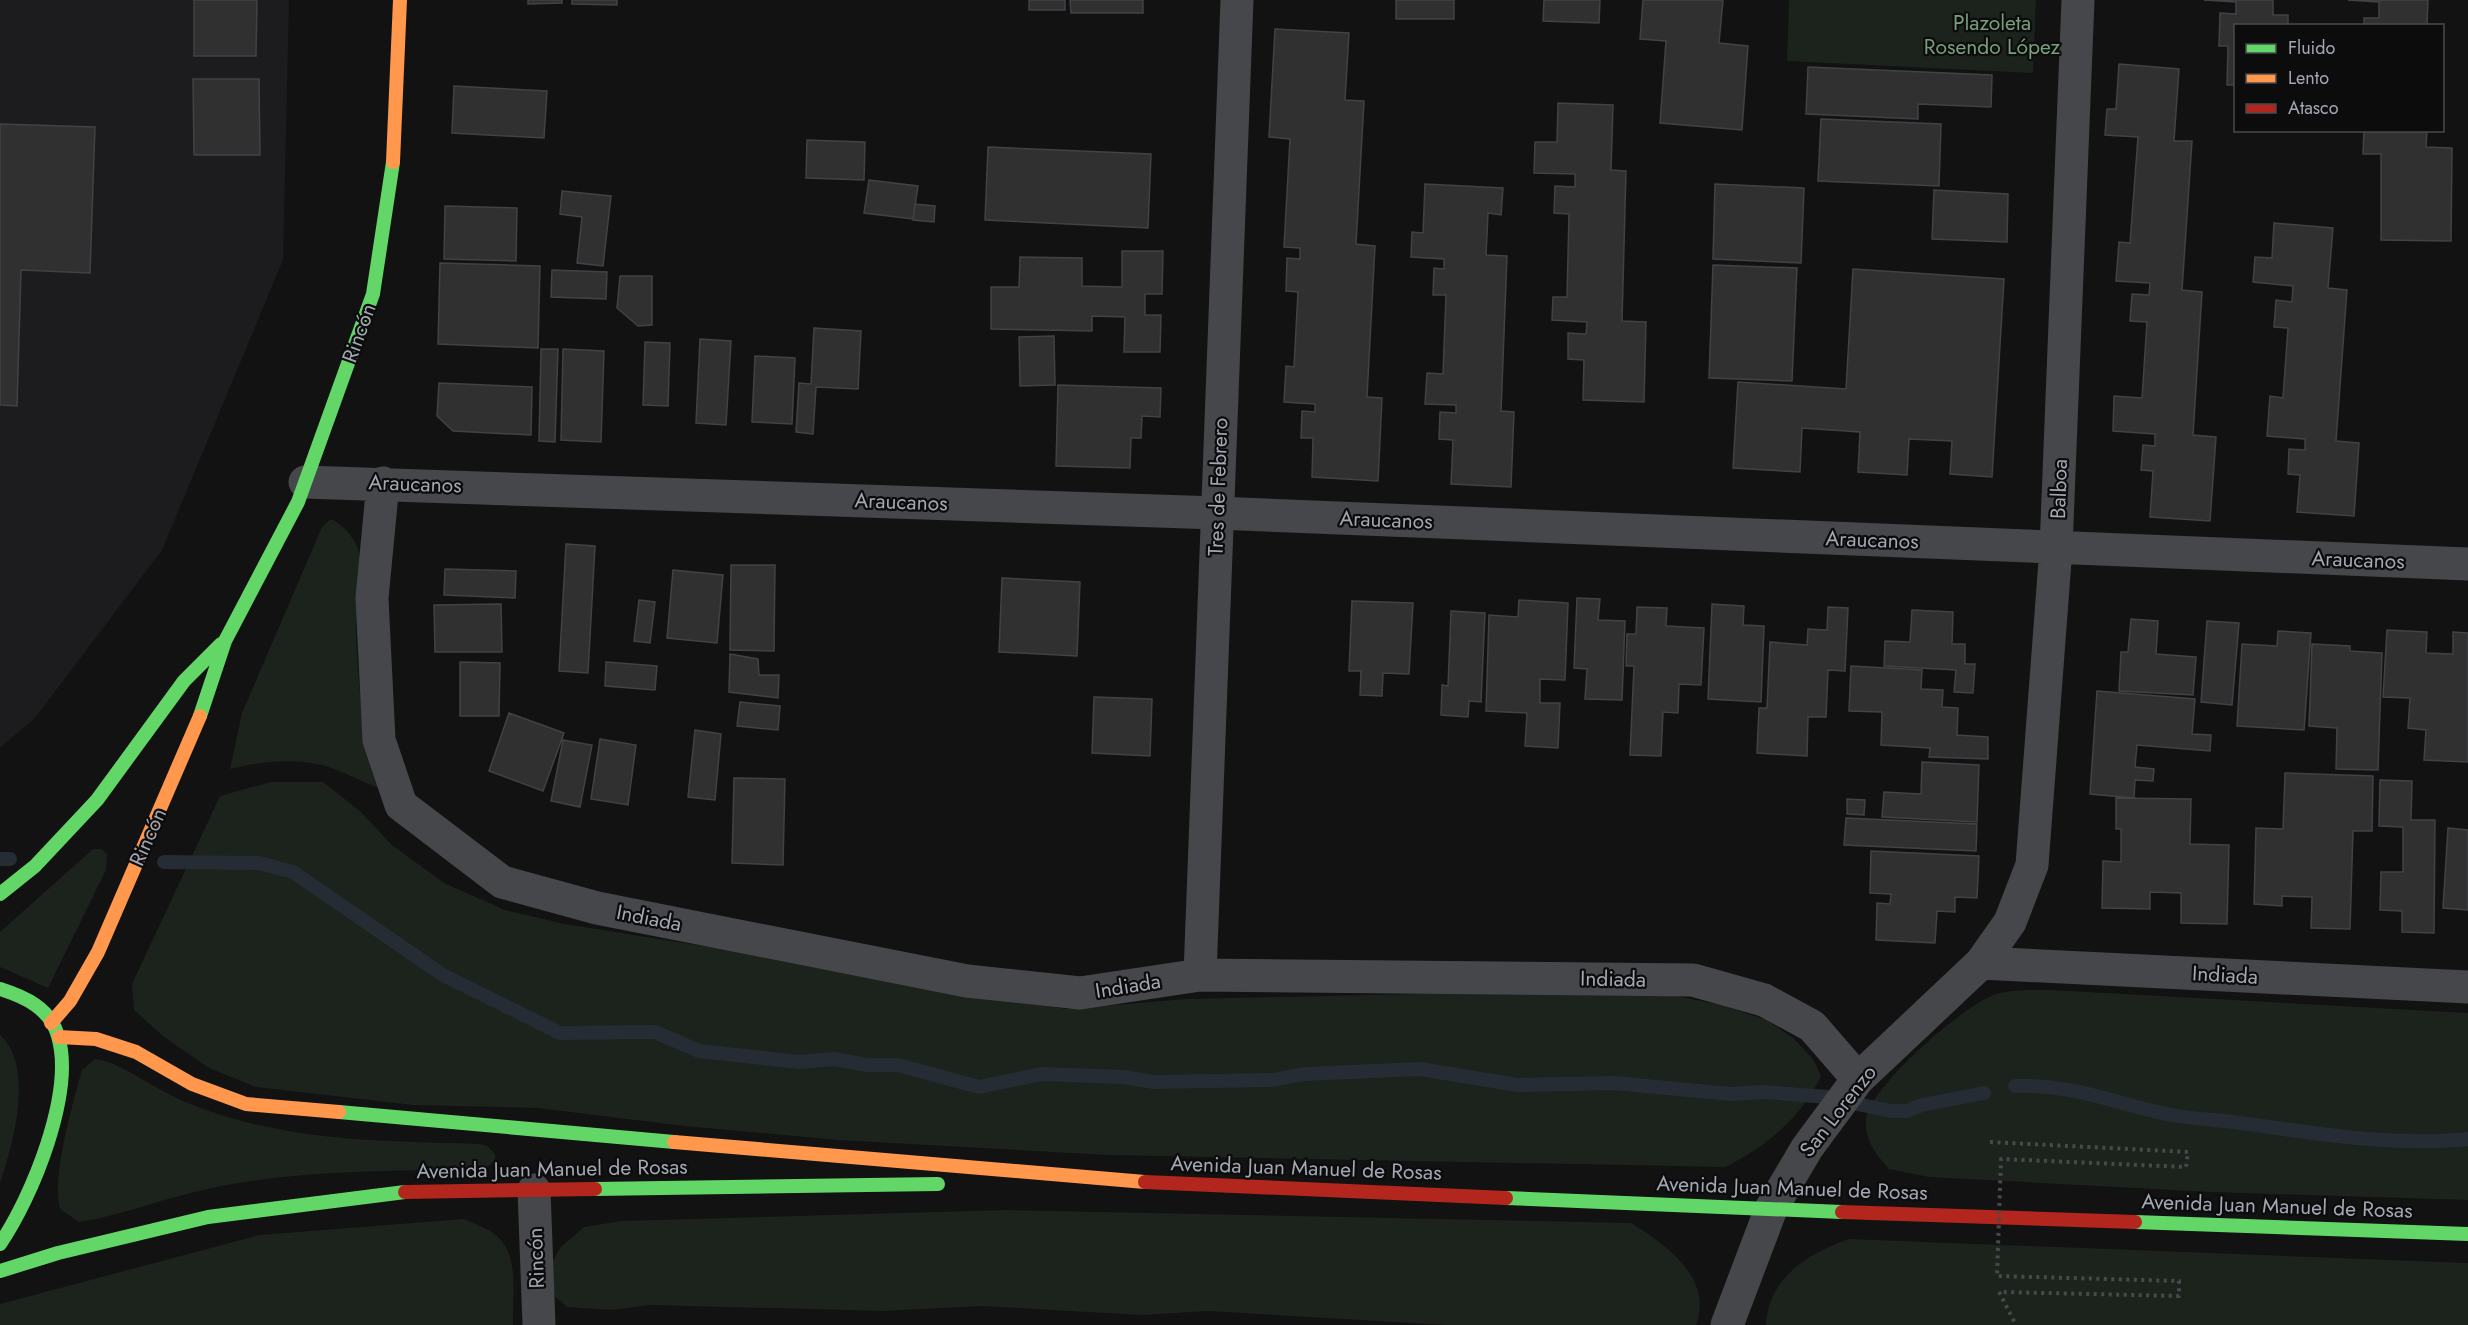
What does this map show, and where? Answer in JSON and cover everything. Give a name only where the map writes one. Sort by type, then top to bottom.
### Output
[{"type":"main road","name":"Rincón","points":[[51,1023],[70,1001],[98,952],[200,717],[225,641],[298,502],[373,294],[396,146],[400,0]]},
{"type":"main road","name":"Rincón","points":[[0,894],[35,866],[97,800],[184,681],[225,641]]},
{"type":"main road","points":[[0,989],[31,1000],[51,1023],[58,1037],[64,1075],[49,1135],[27,1199],[9,1233],[0,1244]]},
{"type":"main road","name":"Avenida Juan Manuel de Rosas","points":[[58,1037],[96,1039],[136,1052],[192,1084],[246,1104],[1114,1181],[1771,1209],[2468,1234]]},
{"type":"main road","name":"Avenida Juan Manuel de Rosas","points":[[984,1183],[1114,1181]]},
{"type":"main road","name":"Avenida Juan Manuel de Rosas","points":[[0,1271],[58,1253],[208,1217],[394,1192],[948,1183]]},
{"type":"street","name":"Tres de Febrero","points":[[1200,975],[1236,0]]},
{"type":"street","name":"Balboa","points":[[1981,963],[2010,921],[2032,864],[2056,548],[2078,0]]},
{"type":"street","name":"Araucanos","points":[[305,482],[1217,513],[2468,564]]},
{"type":"street","name":"Indiada","points":[[383,483],[372,598],[379,740],[401,805],[502,882],[597,908],[967,981],[1080,993],[1200,975],[1693,980],[1764,1000],[1812,1026],[1858,1079]]},
{"type":"street","name":"Indiada","points":[[1981,963],[2468,987]]},
{"type":"street","name":"San Lorenzo","points":[[1727,1325],[1771,1209],[1807,1148],[1858,1079],[1981,963]]},
{"type":"street","name":"Rincón","points":[[534,1190],[539,1325]]},
{"type":"path","points":[[1990,1142],[2188,1152],[2186,1167],[2001,1159],[1997,1276],[2179,1281],[2178,1296],[1999,1292],[2016,1325]]},
{"type":"shaded area","points":[[0,0],[289,0],[283,260],[162,550],[35,718],[0,748]]},
{"type":"green space","name":"Plazoleta Rosendo López","points":[[1789,0],[2036,0],[2033,73],[1787,61]]},
{"type":"green space","points":[[331,519],[351,536],[360,559],[361,578],[356,616],[358,667],[365,728],[379,788],[336,770],[311,763],[276,762],[230,769],[242,713],[322,527]]},
{"type":"green space","points":[[271,782],[323,782],[361,812],[392,845],[444,883],[505,910],[565,924],[804,962],[937,990],[1067,1009],[1186,999],[1642,989],[1721,1005],[1766,1020],[1792,1037],[1813,1059],[1821,1076],[1803,1105],[1781,1130],[1754,1150],[1725,1167],[1107,1155],[838,1140],[684,1126],[538,1108],[413,1105],[256,1087],[209,1068],[164,1037],[134,1010],[132,984],[220,796]]},
{"type":"green space","points":[[93,849],[101,849],[107,854],[106,870],[48,988],[0,967],[0,932]]},
{"type":"green space","points":[[2051,990],[2468,1013],[2468,1200],[2210,1192],[1929,1177],[1889,1169],[1869,1141],[1866,1121],[1871,1106],[1900,1069],[1941,1030],[1981,1001],[2009,991]]},
{"type":"green space","points":[[0,1035],[11,1049],[17,1066],[19,1085],[15,1128],[0,1183]]},
{"type":"green space","points":[[95,1059],[120,1067],[187,1103],[248,1123],[281,1130],[346,1138],[480,1144],[487,1146],[495,1154],[495,1161],[486,1168],[349,1172],[280,1177],[212,1188],[79,1222],[60,1209],[58,1179],[64,1140],[82,1070]]},
{"type":"green space","points":[[1004,1210],[1631,1223],[1658,1241],[1683,1264],[1698,1292],[1700,1308],[1696,1325],[1447,1325],[1208,1311],[1143,1315],[982,1306],[884,1311],[650,1305],[611,1310],[567,1307],[551,1293],[548,1270],[560,1248],[584,1227],[621,1221]]},
{"type":"green space","points":[[464,1219],[493,1233],[508,1251],[514,1288],[513,1325],[0,1325],[0,1304],[260,1235]]},
{"type":"green space","points":[[1849,1239],[2468,1263],[2468,1325],[1766,1325],[1768,1308],[1782,1281],[1805,1260]]},
{"type":"building","points":[[194,0],[257,0],[256,56],[194,56]]},
{"type":"building","points":[[528,0],[562,0],[562,3],[528,4]]},
{"type":"building","points":[[572,0],[617,0],[617,5],[572,4]]},
{"type":"building","points":[[1029,0],[1065,0],[1065,10],[1029,10]]},
{"type":"building","points":[[1070,0],[1143,0],[1143,13],[1071,13]]},
{"type":"building","points":[[1396,0],[1454,0],[1454,19],[1396,19]]},
{"type":"building","points":[[1544,0],[1600,0],[1599,23],[1543,21]]},
{"type":"building","points":[[1643,0],[1723,0],[1719,43],[1748,46],[1742,130],[1660,123],[1666,41],[1640,39]]},
{"type":"building","points":[[2204,0],[2273,0],[2273,15],[2288,15],[2288,24],[2234,24],[2234,85],[2227,85],[2228,46],[2219,46],[2220,13],[2236,14],[2236,2]]},
{"type":"building","points":[[2348,0],[2428,0],[2427,24],[2364,24],[2364,18],[2379,18],[2379,2]]},
{"type":"building","points":[[1275,29],[1349,33],[1345,100],[1364,101],[1356,244],[1375,246],[1367,397],[1382,398],[1378,481],[1312,477],[1313,438],[1301,438],[1302,411],[1315,412],[1315,404],[1284,402],[1286,366],[1294,367],[1298,292],[1286,291],[1287,258],[1300,259],[1300,248],[1284,247],[1290,139],[1269,137]]},
{"type":"building","points":[[2119,64],[2179,69],[2174,141],[2192,141],[2182,290],[2202,292],[2193,435],[2216,437],[2210,521],[2150,517],[2153,471],[2141,470],[2143,445],[2155,446],[2155,434],[2113,431],[2114,396],[2142,398],[2147,322],[2130,321],[2132,294],[2149,295],[2150,283],[2116,281],[2119,242],[2130,243],[2138,137],[2105,135],[2107,109],[2116,109]]},
{"type":"building","points":[[1808,67],[1992,75],[1991,107],[1918,104],[1918,119],[1806,114]]},
{"type":"building","points":[[193,79],[259,79],[260,155],[194,155]]},
{"type":"building","points":[[454,86],[547,91],[544,138],[452,133]]},
{"type":"building","points":[[1558,103],[1613,105],[1611,170],[1626,171],[1622,321],[1646,322],[1644,402],[1583,400],[1584,360],[1568,359],[1568,333],[1586,334],[1587,322],[1552,320],[1553,297],[1567,297],[1569,214],[1554,213],[1555,186],[1575,187],[1575,174],[1534,173],[1535,142],[1557,142]]},
{"type":"building","points":[[1821,119],[1941,124],[1939,186],[1818,181]]},
{"type":"building","points":[[0,124],[95,127],[90,273],[21,270],[17,406],[0,405]]},
{"type":"building","points":[[2364,132],[2427,132],[2426,147],[2452,148],[2451,241],[2381,240],[2381,154],[2363,154]]},
{"type":"building","points":[[807,140],[865,142],[864,180],[806,178]]},
{"type":"building","points":[[988,147],[1151,154],[1148,228],[985,220]]},
{"type":"building","points":[[869,180],[918,186],[913,219],[864,213]]},
{"type":"building","points":[[1425,184],[1503,188],[1501,215],[1488,213],[1486,255],[1507,256],[1501,411],[1514,412],[1511,487],[1451,484],[1453,440],[1439,439],[1440,412],[1456,413],[1456,405],[1425,404],[1427,373],[1443,374],[1446,295],[1433,295],[1434,268],[1444,269],[1444,259],[1411,257],[1412,232],[1423,233]]},
{"type":"building","points":[[1715,184],[1804,188],[1801,263],[1713,259]]},
{"type":"building","points":[[1934,190],[2008,194],[2007,242],[1932,239]]},
{"type":"building","points":[[562,191],[611,196],[603,266],[577,263],[582,217],[560,214]]},
{"type":"building","points":[[915,204],[935,206],[934,222],[913,220]]},
{"type":"building","points":[[445,206],[517,208],[516,261],[444,259]]},
{"type":"building","points":[[2274,223],[2333,228],[2328,288],[2347,290],[2336,441],[2359,443],[2354,516],[2297,512],[2300,475],[2288,474],[2289,449],[2305,450],[2305,439],[2267,436],[2270,396],[2283,398],[2288,328],[2274,327],[2276,300],[2292,302],[2293,286],[2253,282],[2255,257],[2272,258]]},
{"type":"building","points":[[1122,251],[1163,251],[1162,294],[1145,294],[1145,315],[1161,315],[1160,352],[1124,352],[1125,317],[1092,316],[1092,331],[991,329],[991,287],[1019,287],[1020,257],[1082,258],[1082,286],[1122,287]]},
{"type":"building","points":[[440,263],[540,266],[538,348],[438,344]]},
{"type":"building","points":[[1713,265],[1797,268],[1792,381],[1709,378]]},
{"type":"building","points":[[1853,269],[2004,279],[1992,477],[1950,474],[1952,441],[1909,439],[1907,475],[1858,472],[1860,432],[1802,428],[1800,472],[1733,468],[1738,382],[1846,389]]},
{"type":"building","points":[[552,270],[607,272],[606,299],[551,297]]},
{"type":"building","points":[[620,276],[652,276],[652,325],[638,326],[617,308]]},
{"type":"building","points":[[814,328],[861,331],[858,389],[816,387],[813,434],[796,432],[799,383],[811,384]]},
{"type":"building","points":[[1054,336],[1055,385],[1020,386],[1019,337]]},
{"type":"building","points":[[700,339],[731,341],[726,425],[696,423]]},
{"type":"building","points":[[645,342],[670,343],[668,406],[643,405]]},
{"type":"building","points":[[541,349],[558,349],[555,442],[539,441]]},
{"type":"building","points":[[563,349],[604,351],[601,442],[561,440]]},
{"type":"building","points":[[755,356],[795,358],[792,424],[752,422]]},
{"type":"building","points":[[439,383],[532,387],[531,435],[453,431],[437,416]]},
{"type":"building","points":[[1058,385],[1161,388],[1160,417],[1142,416],[1141,438],[1131,438],[1130,468],[1056,466]]},
{"type":"building","points":[[566,544],[595,546],[588,673],[559,671]]},
{"type":"building","points":[[731,565],[775,565],[774,651],[730,650]]},
{"type":"building","points":[[445,569],[516,571],[515,598],[444,595]]},
{"type":"building","points":[[673,570],[723,575],[717,643],[667,638]]},
{"type":"building","points":[[1002,578],[1080,582],[1077,656],[999,652]]},
{"type":"building","points":[[1577,598],[1600,599],[1598,620],[1625,621],[1622,700],[1585,699],[1587,669],[1574,668]]},
{"type":"building","points":[[639,600],[655,602],[650,643],[634,641]]},
{"type":"building","points":[[1519,600],[1568,603],[1565,680],[1540,679],[1540,703],[1560,703],[1558,748],[1525,746],[1527,713],[1486,711],[1489,615],[1518,617]]},
{"type":"building","points":[[1352,601],[1413,603],[1409,674],[1383,673],[1382,696],[1360,695],[1361,671],[1349,671]]},
{"type":"building","points":[[501,604],[502,652],[435,652],[434,605]]},
{"type":"building","points":[[1712,604],[1744,606],[1743,625],[1764,626],[1761,702],[1708,699]]},
{"type":"building","points":[[1637,607],[1667,608],[1666,626],[1704,628],[1701,685],[1679,684],[1678,713],[1663,712],[1661,756],[1630,755],[1634,666],[1626,666],[1627,634],[1636,634]]},
{"type":"building","points":[[1828,607],[1848,608],[1845,671],[1828,670],[1826,717],[1808,717],[1807,756],[1757,753],[1759,708],[1767,708],[1770,642],[1807,645],[1808,629],[1827,630]]},
{"type":"building","points":[[1912,610],[1953,612],[1952,644],[1965,644],[1965,664],[1975,664],[1973,693],[1954,692],[1956,670],[1884,666],[1885,641],[1910,642]]},
{"type":"building","points":[[1451,611],[1485,613],[1481,702],[1469,701],[1468,717],[1441,715],[1442,685],[1448,686]]},
{"type":"building","points":[[2131,619],[2158,621],[2156,654],[2196,657],[2193,695],[2119,691],[2121,652],[2128,652]]},
{"type":"building","points":[[2207,621],[2239,623],[2232,705],[2201,702]]},
{"type":"building","points":[[2387,630],[2427,632],[2426,653],[2453,654],[2453,632],[2468,633],[2468,762],[2424,760],[2426,730],[2408,728],[2410,698],[2383,697]]},
{"type":"building","points":[[2278,631],[2311,633],[2304,730],[2237,726],[2242,644],[2277,646]]},
{"type":"building","points":[[2312,644],[2350,646],[2350,651],[2382,653],[2378,770],[2336,769],[2337,728],[2309,726]]},
{"type":"building","points":[[730,654],[758,659],[759,675],[779,675],[778,698],[729,692]]},
{"type":"building","points":[[460,662],[500,663],[499,716],[460,716]]},
{"type":"building","points":[[606,662],[657,666],[655,690],[605,686]]},
{"type":"building","points":[[1851,666],[1922,670],[1921,689],[1943,690],[1942,707],[1958,708],[1957,735],[1988,737],[1988,759],[1929,757],[1930,748],[1881,745],[1882,712],[1849,711]]},
{"type":"building","points":[[2097,691],[2195,699],[2192,734],[2211,735],[2210,751],[2137,745],[2135,767],[2154,769],[2153,781],[2135,780],[2134,798],[2090,794]]},
{"type":"building","points":[[1094,697],[1152,699],[1150,756],[1092,753]]},
{"type":"building","points":[[740,702],[780,706],[778,730],[737,726]]},
{"type":"building","points":[[509,713],[564,733],[543,791],[489,771]]},
{"type":"building","points":[[695,730],[721,734],[715,800],[688,797]]},
{"type":"building","points":[[600,739],[636,745],[628,805],[591,799]]},
{"type":"building","points":[[563,740],[592,745],[580,807],[551,801]]},
{"type":"building","points":[[1922,762],[1979,765],[1977,822],[1882,817],[1884,792],[1921,794]]},
{"type":"building","points":[[2285,773],[2373,776],[2372,831],[2353,831],[2350,929],[2311,928],[2312,897],[2282,896],[2282,906],[2254,904],[2256,828],[2283,829]]},
{"type":"building","points":[[734,778],[785,779],[783,865],[732,863]]},
{"type":"building","points":[[2380,780],[2412,781],[2411,820],[2435,820],[2434,933],[2402,932],[2402,911],[2380,910],[2381,872],[2403,872],[2403,827],[2379,826]]},
{"type":"building","points":[[2116,798],[2191,799],[2190,844],[2229,845],[2227,924],[2181,923],[2181,893],[2150,892],[2150,909],[2102,908],[2103,861],[2121,862],[2121,829],[2116,829]]},
{"type":"building","points":[[1847,799],[1865,800],[1864,815],[1847,814]]},
{"type":"building","points":[[1846,818],[1977,824],[1976,851],[1844,845]]},
{"type":"building","points":[[2448,828],[2468,830],[2468,910],[2443,908]]},
{"type":"building","points":[[1871,851],[1979,856],[1977,898],[1955,897],[1955,912],[1937,911],[1935,943],[1876,940],[1877,903],[1890,904],[1891,894],[1870,893]]},
{"type":"waterway","points":[[0,859],[10,859]]},
{"type":"waterway","points":[[164,862],[259,863],[293,872],[443,975],[560,1033],[655,1032],[699,1051],[799,1062],[834,1059],[867,1065],[898,1065],[979,1087],[1041,1074],[1123,1077],[1154,1082],[1273,1080],[1304,1074],[1420,1069],[1518,1085],[1614,1083],[1731,1094],[1763,1092],[1828,1097]]},
{"type":"waterway","points":[[2015,1086],[2076,1091],[2151,1111],[2325,1135],[2411,1141],[2468,1139]]},
{"type":"waterway","points":[[1843,1101],[1891,1111],[1907,1111],[1922,1105],[1984,1093]]},
{"type":"traffic: fast","points":[[200,716],[225,641],[298,502],[373,294],[393,162]]},
{"type":"traffic: fast","points":[[0,894],[35,866],[97,800],[184,681],[221,644]]},
{"type":"traffic: fast","points":[[0,989],[27,1000],[43,1011],[58,1036],[62,1059],[61,1086],[47,1144],[25,1200],[0,1244]]},
{"type":"traffic: fast","points":[[339,1112],[674,1142]]},
{"type":"traffic: fast","points":[[595,1189],[938,1184]]},
{"type":"traffic: fast","points":[[0,1271],[58,1253],[208,1217],[405,1192]]},
{"type":"traffic: fast","points":[[1506,1198],[1842,1212]]},
{"type":"traffic: fast","points":[[2135,1222],[2468,1234]]},
{"type":"traffic: slow","points":[[393,162],[400,0]]},
{"type":"traffic: slow","points":[[51,1023],[70,1001],[98,952],[200,716]]},
{"type":"traffic: slow","points":[[59,1037],[96,1039],[136,1052],[192,1084],[246,1104],[339,1112]]},
{"type":"traffic: slow","points":[[674,1142],[1145,1182]]},
{"type":"traffic: jam","points":[[1145,1182],[1506,1198]]},
{"type":"traffic: jam","points":[[405,1192],[595,1189]]},
{"type":"traffic: jam","points":[[1842,1212],[2135,1222]]}]
